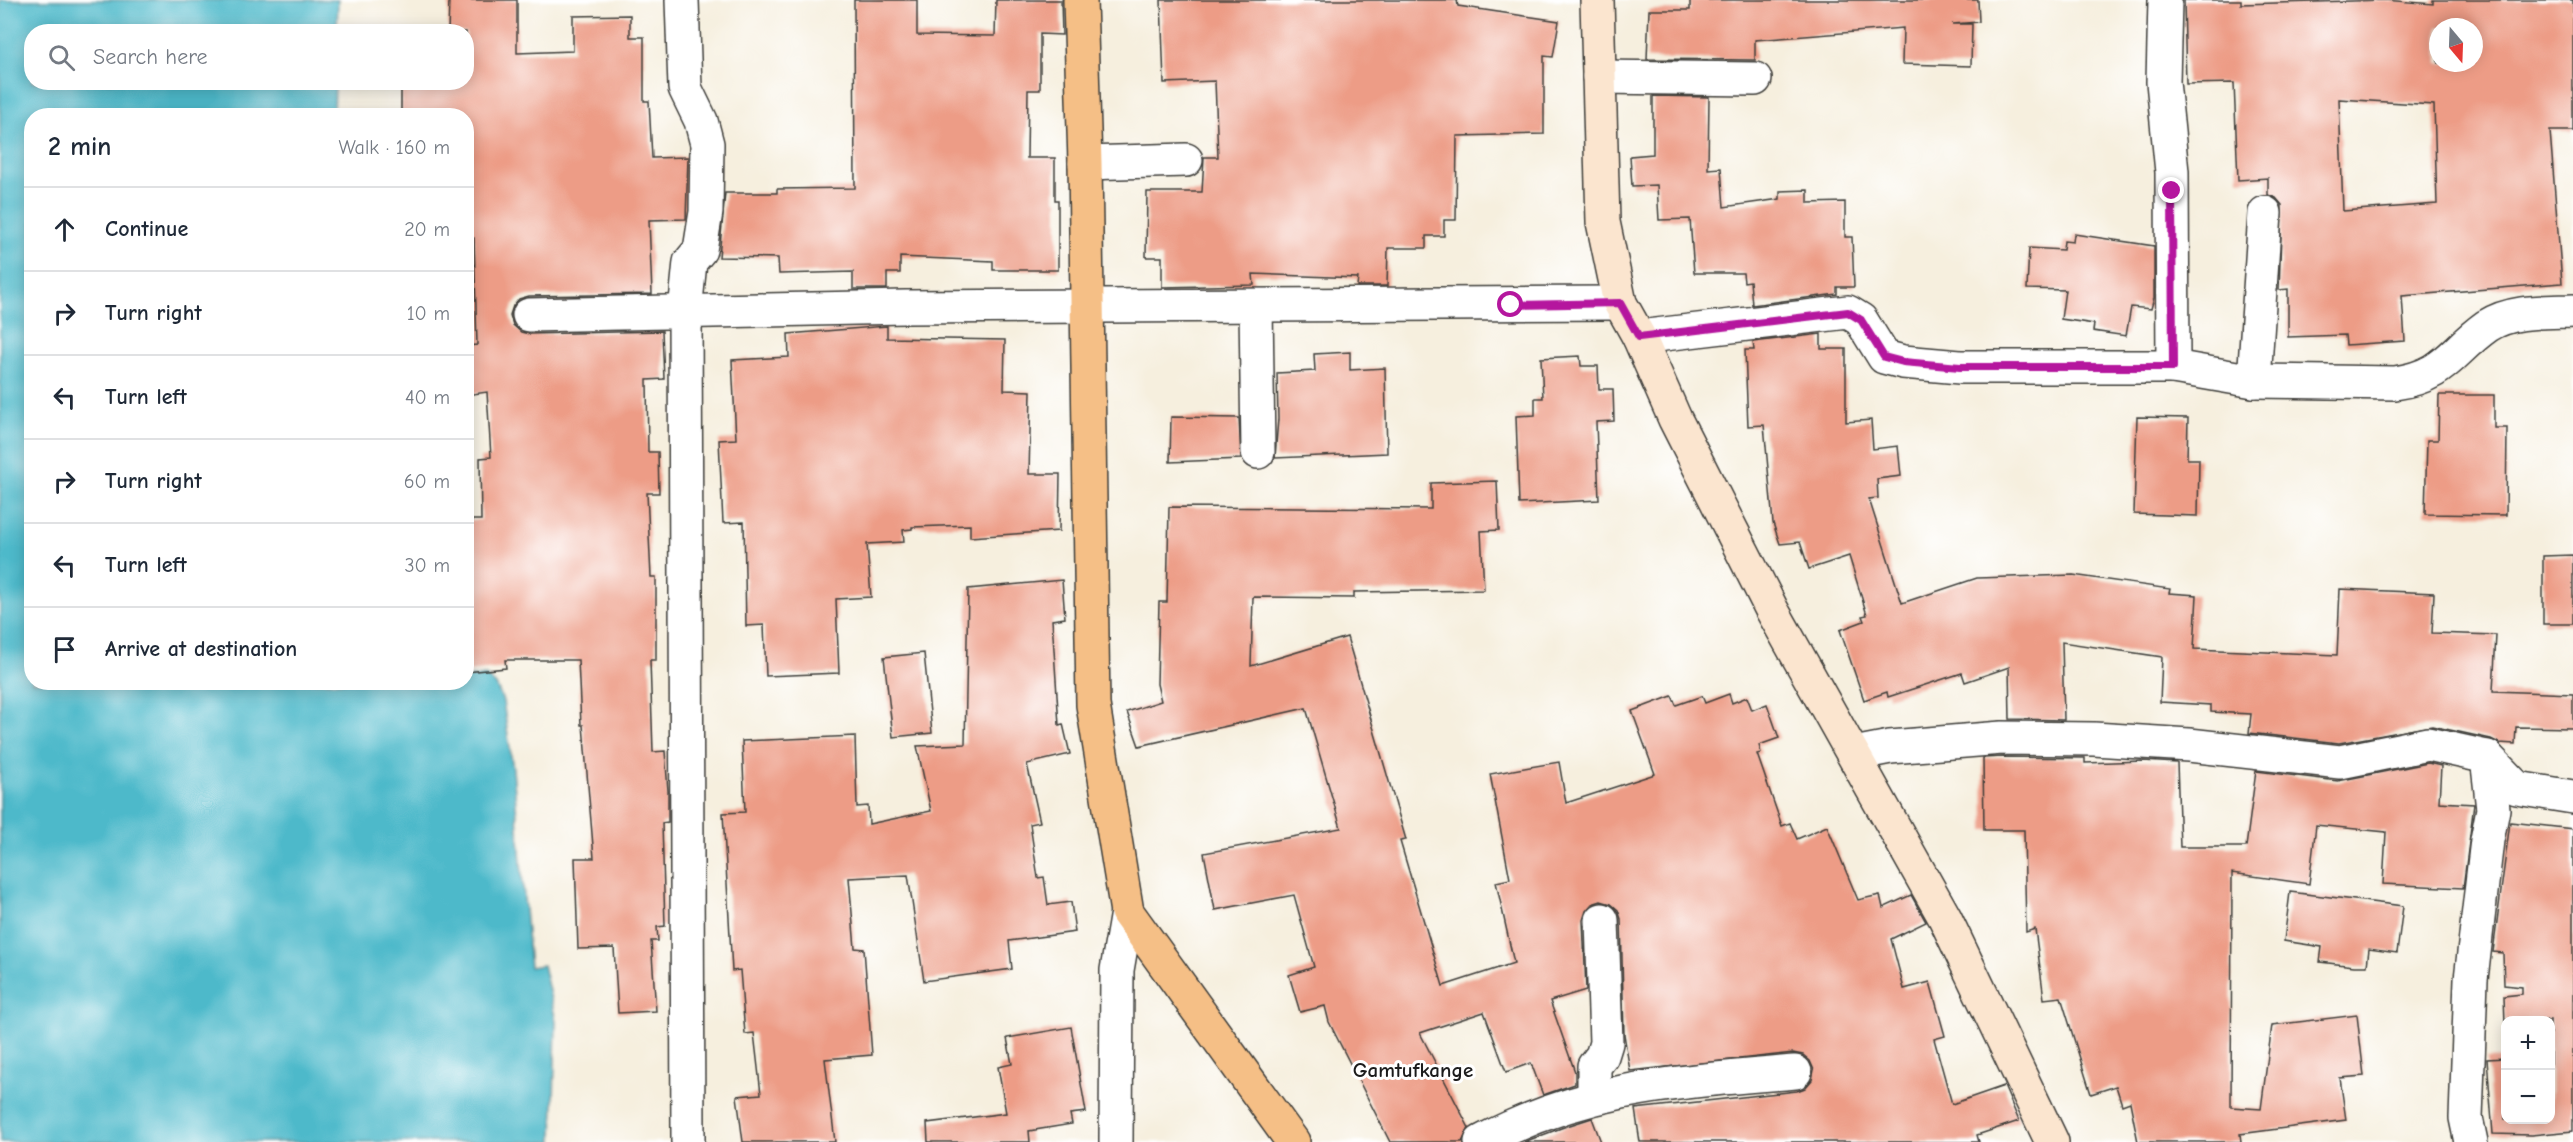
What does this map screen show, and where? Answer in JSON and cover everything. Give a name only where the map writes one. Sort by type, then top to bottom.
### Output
[{"type":"highway","points":[[1080,0],[1085,163],[1093,705],[1127,912],[1293,1142]]},
{"type":"street","points":[[682,0],[685,88],[701,121],[707,144],[706,212],[700,250],[690,262],[685,312],[688,1142]]},
{"type":"street","points":[[1597,0],[1603,222],[1620,303],[1639,337],[1675,419],[1772,610],[1945,918],[2052,1142]]},
{"type":"street","points":[[2165,0],[2163,82],[2172,172],[2173,367]]},
{"type":"street","points":[[1599,77],[1755,79]]},
{"type":"street","points":[[1085,163],[1186,160]]},
{"type":"street","points":[[2254,381],[2265,213]]},
{"type":"street","points":[[529,315],[906,307],[1620,303]]},
{"type":"street","points":[[1256,306],[1258,452]]},
{"type":"street","points":[[1639,337],[1848,312],[1861,320],[1884,357],[1903,362],[1960,367],[2173,367],[2254,381],[2395,382],[2416,380],[2437,371],[2488,325],[2509,317],[2573,311]]},
{"type":"street","points":[[1854,754],[1890,747],[2002,738],[2094,739],[2177,744],[2340,762],[2428,744],[2487,757],[2517,788],[2573,797]]},
{"type":"street","points":[[2471,1142],[2466,1118],[2471,979],[2487,840],[2493,809],[2487,757]]},
{"type":"street","points":[[1116,1142],[1117,970],[1127,912]]},
{"type":"street","points":[[1594,1097],[1594,1066],[1602,1056],[1606,1044],[1602,920]]},
{"type":"street","points":[[1481,1142],[1567,1104],[1617,1091],[1685,1081],[1795,1072]]},
{"type":"water","points":[[0,0],[338,0],[337,24],[24,24],[24,90],[335,90],[334,108],[24,108],[24,690],[474,690],[474,677],[486,676],[496,685],[503,701],[513,769],[530,967],[543,965],[556,1021],[553,1142],[0,1142]]},
{"type":"building","points":[[449,0],[517,0],[517,53],[573,51],[573,16],[630,15],[630,37],[644,37],[644,101],[649,101],[652,158],[688,157],[686,219],[649,220],[652,294],[529,296],[519,299],[510,315],[513,325],[521,332],[529,334],[662,331],[664,379],[647,380],[648,452],[658,452],[659,493],[647,493],[651,577],[656,577],[656,660],[650,660],[653,752],[665,751],[668,791],[668,822],[662,823],[665,926],[657,927],[658,941],[651,941],[656,1011],[618,1013],[614,948],[578,949],[575,858],[594,858],[583,725],[581,725],[578,660],[505,660],[506,668],[474,671],[474,520],[481,520],[480,458],[491,457],[487,392],[474,394],[474,345],[477,345],[474,108],[401,108],[401,90],[474,90],[474,24],[448,24]]},
{"type":"building","points":[[854,0],[917,0],[917,35],[995,36],[996,0],[1061,0],[1062,35],[1040,34],[1040,90],[1028,90],[1027,158],[1055,158],[1055,200],[1058,200],[1058,270],[993,270],[993,261],[900,257],[900,273],[887,273],[887,289],[853,289],[853,272],[779,274],[778,258],[719,257],[725,193],[777,193],[777,189],[855,188]]},
{"type":"building","points":[[1161,0],[1457,0],[1458,6],[1559,21],[1553,57],[1544,56],[1544,134],[1457,136],[1456,220],[1444,220],[1444,236],[1426,236],[1426,248],[1388,248],[1387,286],[1357,286],[1358,278],[1253,274],[1254,285],[1162,287],[1162,257],[1146,257],[1147,192],[1202,192],[1204,157],[1218,157],[1215,81],[1164,83]]},
{"type":"building","points":[[1690,0],[1978,0],[1979,22],[1952,24],[1972,24],[1971,66],[1902,64],[1903,28],[1755,40],[1755,60],[1647,59],[1649,10],[1690,10]]},
{"type":"building","points":[[2184,0],[2241,0],[2241,4],[2385,0],[2433,4],[2433,0],[2573,0],[2573,131],[2550,131],[2562,283],[2402,296],[2405,341],[2346,345],[2345,335],[2288,337],[2288,289],[2279,290],[2282,205],[2276,198],[2268,195],[2268,178],[2238,180],[2234,83],[2186,84]],"holes":[[[2339,99],[2434,105],[2437,204],[2343,211]]]},
{"type":"building","points":[[1653,96],[1709,97],[1708,169],[1721,168],[1724,207],[1780,199],[1780,191],[1808,190],[1808,203],[1845,202],[1845,237],[1852,237],[1854,287],[1837,287],[1837,294],[1752,305],[1750,281],[1744,282],[1743,273],[1694,273],[1690,219],[1659,220],[1657,185],[1632,186],[1630,156],[1653,154]]},
{"type":"building","points":[[2074,234],[2154,246],[2154,298],[2151,309],[2131,307],[2126,336],[2093,331],[2094,324],[2061,319],[2065,290],[2027,289],[2029,248],[2063,250],[2064,241],[2073,242]]},
{"type":"building","points":[[887,326],[887,338],[1005,340],[1004,390],[1031,391],[1029,474],[1060,474],[1059,531],[970,537],[970,525],[912,527],[912,529],[903,530],[904,542],[867,544],[871,597],[836,599],[839,673],[766,676],[764,625],[746,626],[744,522],[723,523],[719,440],[736,439],[732,360],[789,357],[788,334]]},
{"type":"building","points":[[1821,334],[1821,349],[1846,349],[1846,422],[1871,420],[1873,449],[1898,446],[1901,476],[1877,479],[1878,498],[1869,499],[1902,603],[1977,578],[2073,575],[2170,589],[2169,593],[2197,595],[2194,649],[2337,655],[2340,589],[2434,593],[2432,633],[2496,635],[2493,691],[2573,694],[2573,728],[2516,727],[2515,744],[2499,743],[2491,739],[2432,726],[2339,743],[2249,733],[2251,714],[2211,712],[2211,705],[2160,702],[2162,657],[2062,642],[2064,720],[2010,719],[2009,667],[1965,682],[1962,673],[1888,697],[1887,692],[1864,700],[1840,630],[1864,621],[1862,616],[1867,615],[1849,556],[1809,569],[1800,542],[1780,544],[1773,523],[1764,425],[1748,426],[1745,350],[1754,350],[1753,342]]},
{"type":"building","points":[[1350,352],[1350,370],[1385,368],[1387,453],[1275,458],[1278,419],[1277,373],[1315,371],[1314,354]]},
{"type":"building","points":[[1580,356],[1581,366],[1598,366],[1599,389],[1613,389],[1614,421],[1596,422],[1599,500],[1519,504],[1516,416],[1535,415],[1535,398],[1543,398],[1541,358]]},
{"type":"building","points":[[2439,395],[2494,395],[2494,428],[2507,428],[2506,515],[2425,514],[2427,440],[2438,440]]},
{"type":"building","points":[[1171,417],[1239,418],[1241,459],[1170,462]]},
{"type":"building","points":[[2137,417],[2188,418],[2187,459],[2199,459],[2198,516],[2134,514]]},
{"type":"building","points":[[1497,481],[1499,530],[1481,531],[1484,590],[1354,592],[1354,598],[1253,597],[1251,666],[1347,637],[1406,840],[1400,841],[1443,986],[1514,963],[1496,882],[1510,879],[1490,774],[1559,762],[1566,803],[1655,774],[1632,711],[1672,696],[1676,705],[1702,696],[1705,703],[1729,694],[1732,703],[1747,697],[1752,710],[1767,704],[1779,738],[1759,745],[1761,753],[1757,754],[1782,826],[1790,823],[1797,839],[1827,826],[1858,900],[1880,895],[1883,908],[1911,895],[1926,922],[1891,939],[1904,989],[1930,982],[1945,1036],[1934,1039],[1952,1104],[2004,1086],[2019,1121],[1977,1135],[1979,1142],[1640,1142],[1635,1109],[1797,1091],[1805,1088],[1812,1080],[1814,1070],[1810,1061],[1803,1055],[1793,1053],[1630,1071],[1624,1034],[1621,919],[1618,910],[1611,904],[1601,901],[1592,904],[1583,920],[1586,990],[1550,1001],[1575,1072],[1575,1084],[1543,1095],[1531,1063],[1506,1072],[1484,1012],[1420,1033],[1469,1128],[1462,1142],[1390,1142],[1329,1022],[1325,1006],[1300,1012],[1289,975],[1314,967],[1294,895],[1215,910],[1204,853],[1341,828],[1306,708],[1139,746],[1127,712],[1161,701],[1157,684],[1159,602],[1167,602],[1169,507],[1431,509],[1431,483]]},
{"type":"building","points":[[2573,555],[2573,624],[2543,624],[2543,556]]},
{"type":"building","points":[[1062,580],[1065,618],[1052,620],[1059,725],[1063,724],[1070,754],[1027,764],[1040,822],[1030,824],[1038,878],[1044,877],[1048,905],[1071,902],[1075,932],[1009,941],[1012,969],[924,981],[908,875],[849,878],[855,948],[864,949],[872,1055],[825,1059],[835,1142],[743,1142],[737,1096],[761,1094],[754,1033],[745,1034],[740,970],[732,971],[723,813],[745,812],[742,741],[855,736],[857,807],[868,806],[869,824],[931,811],[917,746],[965,744],[968,589]]},
{"type":"building","points":[[924,653],[932,733],[893,737],[884,657]]},
{"type":"building","points":[[1983,758],[2085,758],[2085,763],[2143,761],[2177,763],[2180,847],[2246,847],[2256,771],[2338,781],[2428,763],[2441,766],[2439,802],[2474,804],[2463,888],[2383,884],[2386,832],[2316,825],[2309,884],[2232,873],[2231,1107],[2261,1109],[2272,1025],[2357,1015],[2364,1076],[2340,1078],[2346,1120],[2240,1134],[2241,1142],[2138,1142],[2130,1102],[2122,1105],[2116,1086],[2091,1094],[2061,997],[2044,999],[2035,929],[2026,932],[2024,830],[1984,830]]},
{"type":"building","points":[[2510,822],[2573,829],[2573,1131],[2531,1135],[2493,1134],[2487,1059],[2501,1058],[2501,1124],[2555,1124],[2555,1016],[2505,1016],[2504,996],[2522,994],[2522,987],[2504,985],[2503,953],[2493,952]]},
{"type":"building","points":[[2290,892],[2403,906],[2397,953],[2369,949],[2367,966],[2320,962],[2322,947],[2284,941]]},
{"type":"building","points":[[1071,1027],[1086,1112],[1070,1114],[1072,1124],[1029,1131],[1030,1142],[928,1142],[927,1123],[1006,1113],[998,1067],[1012,1064],[1007,1038]]},
{"type":"building","points":[[1592,1118],[1601,1142],[1524,1142],[1564,1127]]},
{"type":"district","name":"Gamtufkange","points":[[1413,1070]]},
{"type":"route","points":[[1511,305],[1620,303],[1639,337],[1848,312],[1861,320],[1884,357],[1903,362],[1960,367],[2173,367],[2172,191]]}]
